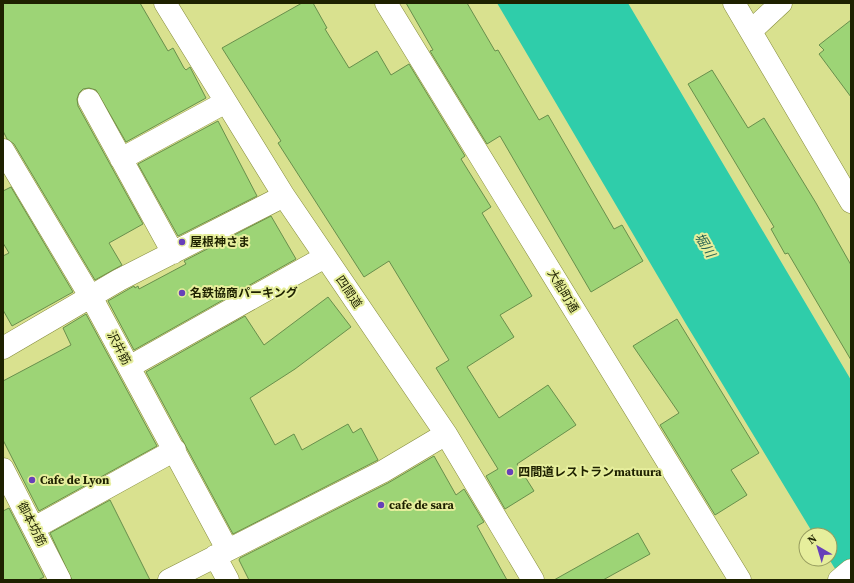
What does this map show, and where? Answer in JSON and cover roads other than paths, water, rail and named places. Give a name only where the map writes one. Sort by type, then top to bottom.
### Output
[{"type":"street","name":"四間道","points":[[165,3],[284,196],[446,434],[533,580]]},
{"type":"street","name":"大船町通","points":[[386,3],[740,580]]},
{"type":"street","points":[[734,3],[851,202]]},
{"type":"street","points":[[751,31],[781,3]]},
{"type":"street","points":[[89,100],[173,253]]},
{"type":"street","points":[[121,158],[226,102]]},
{"type":"street","name":"沢井筋","points":[[3,150],[10,179],[96,306],[174,450],[221,553],[228,580]]},
{"type":"street","points":[[3,348],[90,297],[284,196]]},
{"type":"street","points":[[129,367],[326,257]]},
{"type":"street","points":[[169,580],[382,472],[446,434]]},
{"type":"street","points":[[34,528],[174,450]]},
{"type":"street","name":"御本坊筋","points":[[3,469],[60,580]]},
{"type":"street","points":[[839,580],[851,570]]},
{"type":"water","name":"堀川","points":[[497,3],[628,3],[851,380],[851,580],[842,580],[834,567],[838,567],[838,527],[809,527],[686,324]]},
{"type":"place","name":"屋根神さま","points":[[182,242]]},
{"type":"place","name":"名鉄協商パーキング","points":[[182,293]]},
{"type":"place","name":"四間道レストランmatuura","points":[[510,472]]},
{"type":"place","name":"Cafe de Lyon","points":[[32,480]]},
{"type":"place","name":"cafe de sara","points":[[381,505]]}]
